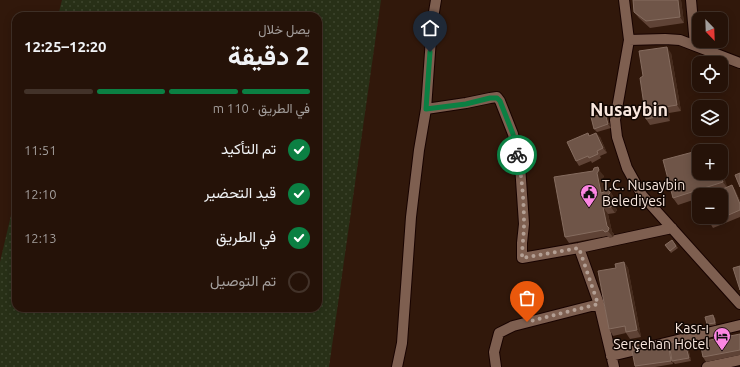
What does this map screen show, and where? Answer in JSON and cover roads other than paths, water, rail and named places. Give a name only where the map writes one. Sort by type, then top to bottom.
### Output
[{"type":"street","points":[[397,367],[402,343],[412,210],[418,150],[426,109],[432,24],[436,0]]},
{"type":"street","points":[[624,0],[629,40],[616,113],[615,129],[627,168],[642,195],[740,304]]},
{"type":"street","points":[[691,0],[692,12]]},
{"type":"street","points":[[629,40],[665,38],[680,40],[692,44]]},
{"type":"street","points":[[702,48],[740,63]]},
{"type":"street","points":[[426,109],[466,104],[490,98],[497,98],[500,101],[513,134],[520,165],[524,224],[522,258],[579,248],[672,228]]},
{"type":"street","points":[[579,248],[598,304],[614,367]]},
{"type":"street","points":[[496,367],[494,352],[499,333],[513,326],[598,304]]},
{"type":"street","points":[[611,356],[740,325]]},
{"type":"street","points":[[707,367],[740,360]]},
{"type":"place","name":"T.C. Nusaybin Belediyesi","points":[[589,208]]},
{"type":"place","name":"Kasr-ı Serçehan Hotel","points":[[722,351]]},
{"type":"district","name":"Nusaybin","points":[[629,109]]}]
